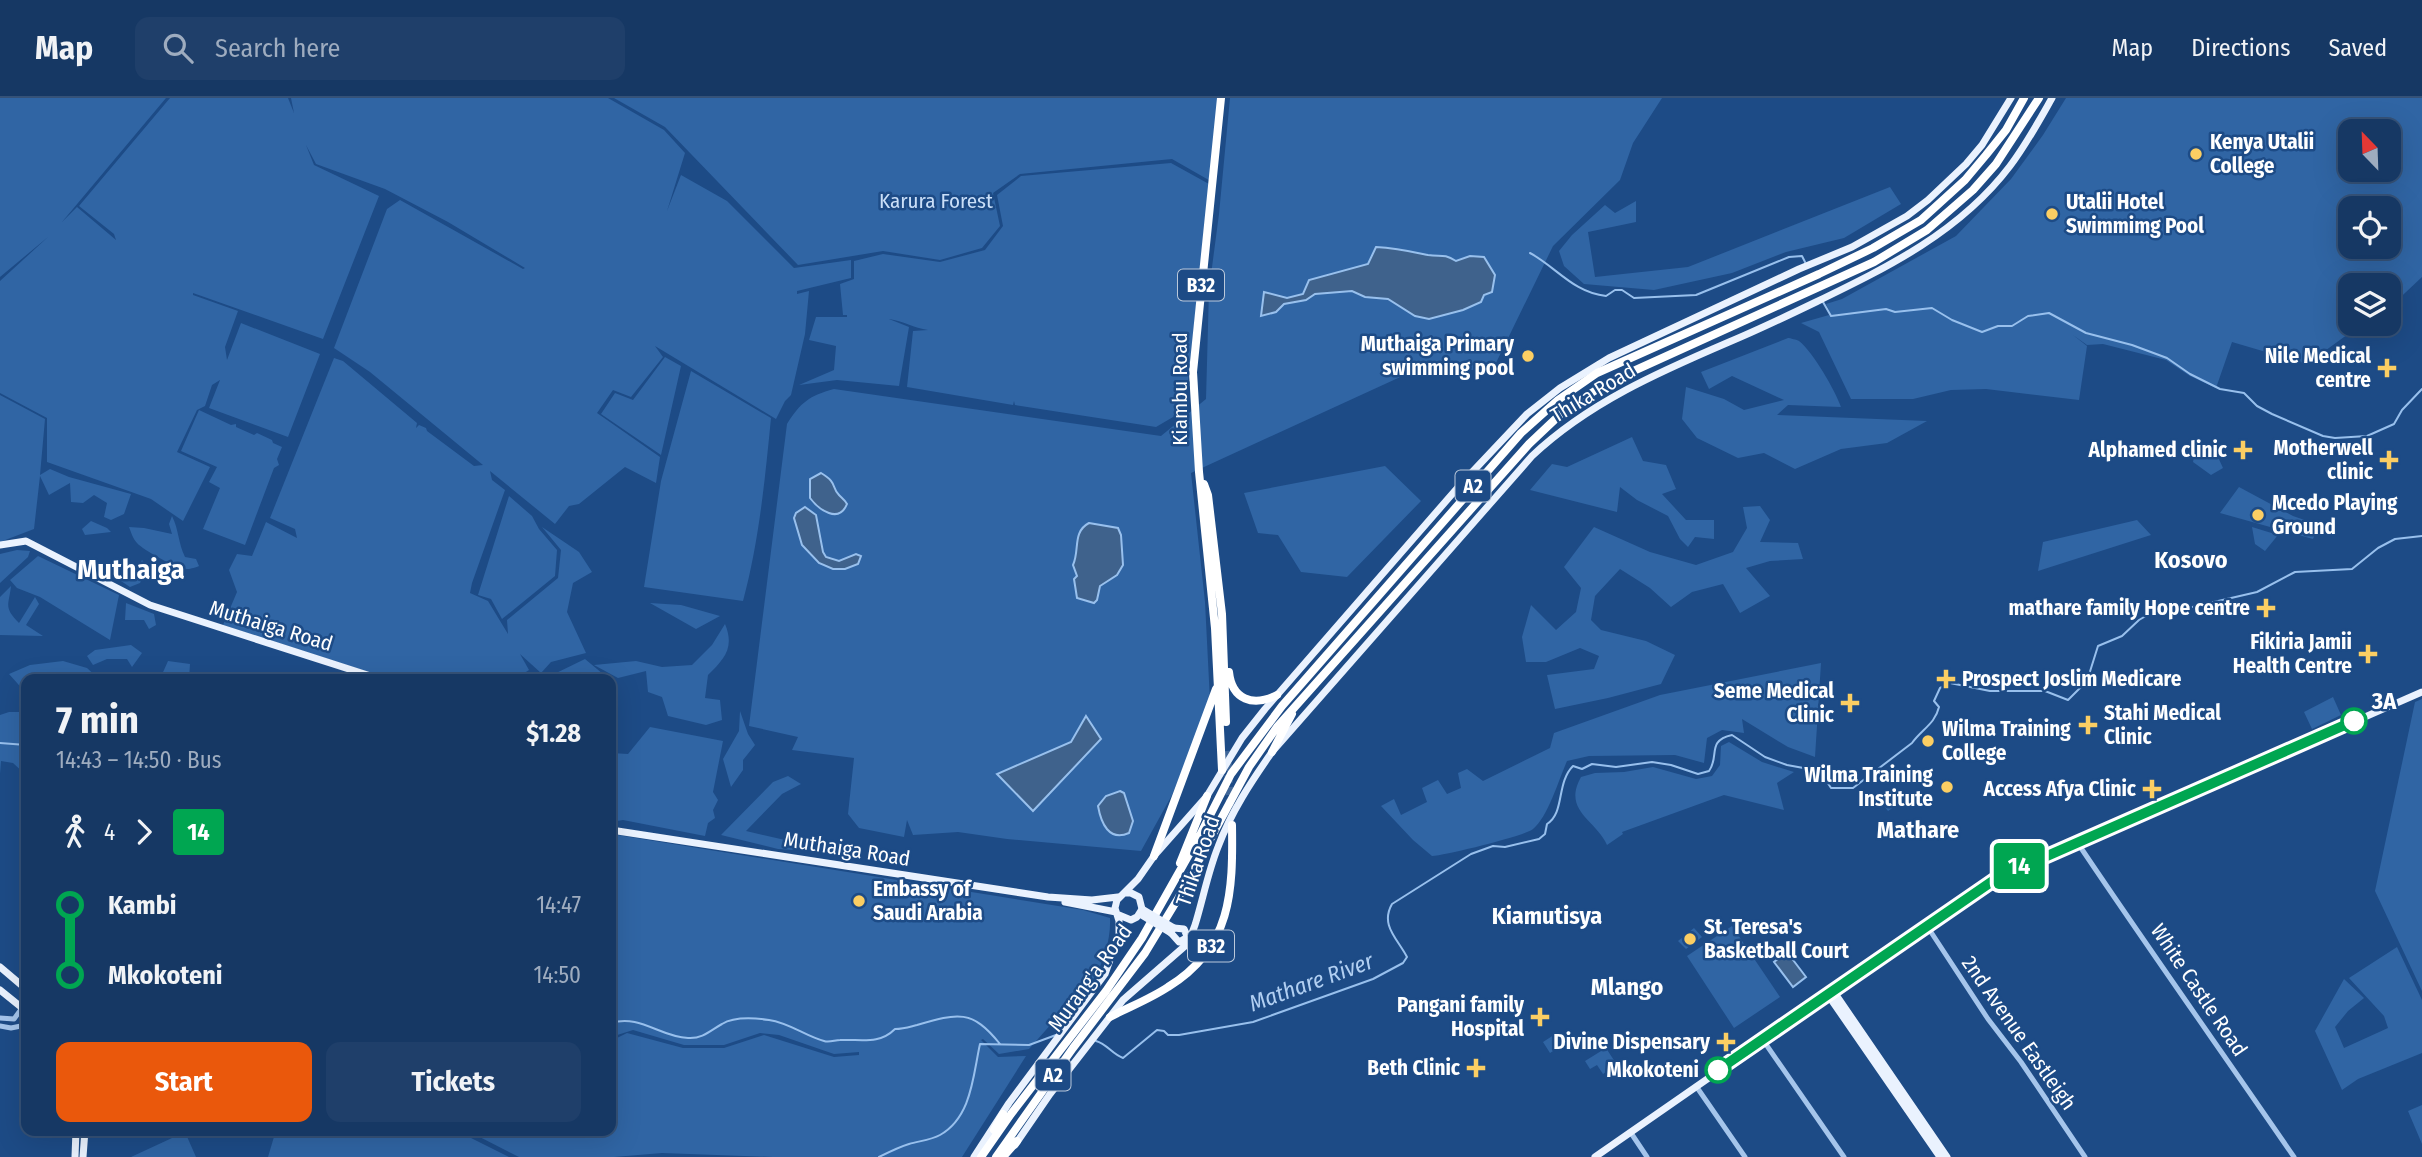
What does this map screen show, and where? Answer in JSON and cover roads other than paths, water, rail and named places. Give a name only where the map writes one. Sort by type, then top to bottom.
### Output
[{"type":"highway","name":"Kiambu Road","points":[[1221,98],[1193,372],[1199,471],[1208,540],[1222,771]]},
{"type":"highway","name":"Thika Road","points":[[1157,913],[1231,774],[1260,732],[1521,433],[1558,400],[1597,373],[1819,274],[1921,220],[1965,180],[2006,130],[2024,98]]},
{"type":"highway","name":"Thika Road","points":[[1167,918],[1249,767],[1277,727],[1529,444],[1565,410],[1607,383],[1894,251],[1938,222],[1973,190],[1996,163],[2039,98]]},
{"type":"highway","name":"Kiambu Road","points":[[1199,471],[1208,495],[1222,614],[1227,751]]},
{"type":"highway","name":"Kiambu Road","points":[[1222,614],[1226,630],[1229,679],[1234,691],[1256,702],[1277,695]]},
{"type":"highway","name":"B32","points":[[1154,856],[1218,684]]},
{"type":"highway","points":[[1272,752],[1298,702]]},
{"type":"highway","points":[[1174,883],[1190,834],[1207,796]]},
{"type":"highway","name":"B32","points":[[1110,1017],[1179,980],[1210,947],[1224,919],[1231,893],[1232,825]]},
{"type":"highway","name":"Murang'a Road","points":[[980,1157],[1123,967],[1157,913]]},
{"type":"highway","name":"Murang'a Road","points":[[996,1157],[1073,1048],[1136,966],[1167,918]]},
{"type":"highway","points":[[980,1157],[1003,1114]]},
{"type":"highway","points":[[1005,1157],[1017,1141]]},
{"type":"main road","name":"Thika Road","points":[[1154,856],[1207,796],[1242,738],[1277,695],[1495,446],[1535,408],[1560,388],[1609,358],[1881,232],[1928,200],[1948,182],[1982,145],[2011,98]]},
{"type":"main road","name":"Thika Road","points":[[1187,937],[1195,926],[1211,866],[1226,828],[1272,752],[1545,444],[1590,410],[1618,394],[1687,360],[1778,321],[1896,262],[1926,244],[1962,216],[2009,167],[2052,98]]},
{"type":"main road","name":"Muthaiga Road","points":[[0,545],[26,541],[150,605],[364,674]]},
{"type":"main road","points":[[1595,1157],[1997,878],[2422,692]]},
{"type":"main road","name":"Muthaiga Road","points":[[616,831],[1048,897],[1092,900],[1121,895]]},
{"type":"main road","points":[[1117,913],[1115,904],[1154,856]]},
{"type":"main road","points":[[1048,897],[1117,913],[1124,919],[1131,920],[1141,911],[1139,897],[1131,893],[1121,895]]},
{"type":"main road","name":"Murang'a Road","points":[[1017,1141],[1132,991],[1185,946],[1187,937],[1184,929],[1172,930],[1141,911]]},
{"type":"main road","name":"Murang'a Road","points":[[974,1157],[1105,974],[1119,934],[1117,913]]},
{"type":"main road","points":[[0,967],[21,985]]},
{"type":"main road","points":[[1840,1007],[1842,991],[1851,980]]},
{"type":"main road","points":[[0,990],[21,1008]]},
{"type":"main road","points":[[1831,994],[1947,1157]]},
{"type":"main road","points":[[1816,1003],[1840,1007],[1940,1157]]},
{"type":"main road","points":[[75,1157],[76,1136]]},
{"type":"main road","points":[[83,1157],[85,1136]]},
{"type":"street","name":"White Castle Road","points":[[2077,842],[2294,1157]]},
{"type":"street","name":"2nd Avenue Eastleigh","points":[[1927,926],[1988,1019],[2021,1062],[2085,1157]]},
{"type":"street","points":[[0,1018],[13,1018],[21,1012]]},
{"type":"street","points":[[0,1026],[21,1026]]},
{"type":"street","points":[[1763,1040],[1844,1157]]},
{"type":"street","points":[[1696,1086],[1745,1157]]},
{"type":"street","points":[[1631,1133],[1647,1157]]},
{"type":"waterway","points":[[1530,253],[1584,290],[1606,296],[1615,290],[1622,290],[1634,298],[1696,295],[1789,257],[1802,256],[1805,262]]},
{"type":"waterway","points":[[1823,302],[1831,316],[1886,309],[1895,312],[1932,308],[1952,320],[1982,332],[1998,326],[2012,326],[2028,316],[2049,313],[2086,333],[2167,358],[2190,374],[2220,389],[2244,393],[2257,406],[2272,414],[2323,436],[2335,438],[2367,436],[2394,424],[2402,410],[2422,389]]},
{"type":"waterway","name":"Mathare River","points":[[1096,1041],[1123,1058],[1157,1030],[1168,1035],[1179,1035],[1253,1022],[1373,979],[1403,963],[1407,957],[1389,925],[1392,904],[1471,854],[1493,846],[1505,847],[1539,839],[1545,834],[1547,824],[1556,813],[1564,781],[1573,766],[1582,769],[1592,764],[1616,767],[1652,762],[1698,774],[1709,771],[1716,745],[1732,735],[1765,757],[1787,765],[1820,771],[1831,788],[1853,788],[1912,743],[1928,726],[1939,707],[1934,701],[1940,688],[1950,683],[1990,691],[2045,691],[2068,700],[2087,681],[2098,646],[2122,636],[2139,620],[2156,610],[2188,608],[2257,592],[2295,572],[2352,569],[2378,548],[2395,539],[2422,536]]},
{"type":"waterway","points":[[0,743],[21,745]]},
{"type":"waterway","points":[[616,1022],[631,1021],[678,1037],[693,1038],[733,1020],[769,1020],[828,1042],[876,1039],[895,1029],[943,1018],[963,1017],[981,1025],[1000,1044]]},
{"type":"waterway","points":[[879,1157],[905,1145],[936,1137],[951,1127],[965,1106],[973,1082],[980,1044],[1029,1045],[1056,1035]]},
{"type":"tunnel","points":[[1227,751],[1231,821]]},
{"type":"place","name":"Kenya Utalii College","points":[[2196,154]]},
{"type":"place","name":"Utalii Hotel Swimmimg Pool","points":[[2052,214]]},
{"type":"place","name":"Muthaiga Primary swimming pool","points":[[1528,356]]},
{"type":"place","name":"Nile Medical centre","points":[[2387,368]]},
{"type":"place","name":"Alphamed clinic","points":[[2243,450]]},
{"type":"place","name":"Motherwell clinic","points":[[2389,460]]},
{"type":"place","name":"Mcedo Playing Ground","points":[[2258,515]]},
{"type":"place","name":"mathare family Hope centre","points":[[2266,608]]},
{"type":"place","name":"Fikiria Jamii Health Centre","points":[[2368,654]]},
{"type":"place","name":"Prospect Joslim Medicare","points":[[1946,679]]},
{"type":"place","name":"Seme Medical Clinic","points":[[1850,703]]},
{"type":"place","name":"Stahi Medical Clinic","points":[[2088,725]]},
{"type":"place","name":"Wilma Training College","points":[[1928,741]]},
{"type":"place","name":"Wilma Training Institute","points":[[1947,787]]},
{"type":"place","name":"Access Afya Clinic","points":[[2152,789]]},
{"type":"place","name":"Embassy of Saudi Arabia","points":[[859,901]]},
{"type":"place","name":"St. Teresa's Basketball Court","points":[[1690,939]]},
{"type":"place","name":"Pangani family Hospital","points":[[1540,1017]]},
{"type":"place","name":"Divine Dispensary","points":[[1726,1042]]},
{"type":"place","name":"Beth Clinic","points":[[1476,1068]]},
{"type":"place","name":"Mkokoteni","points":[[1718,1070]]},
{"type":"district","name":"Kosovo","points":[[2191,560]]},
{"type":"district","name":"Muthaiga","points":[[131,569]]},
{"type":"district","name":"3A","points":[[2384,701]]},
{"type":"district","name":"Mathare","points":[[1918,830]]},
{"type":"district","name":"Kiamutisya","points":[[1547,916]]},
{"type":"district","name":"Mlango","points":[[1627,987]]},
{"type":"park label","name":"Karura Forest","points":[[936,201]]}]
